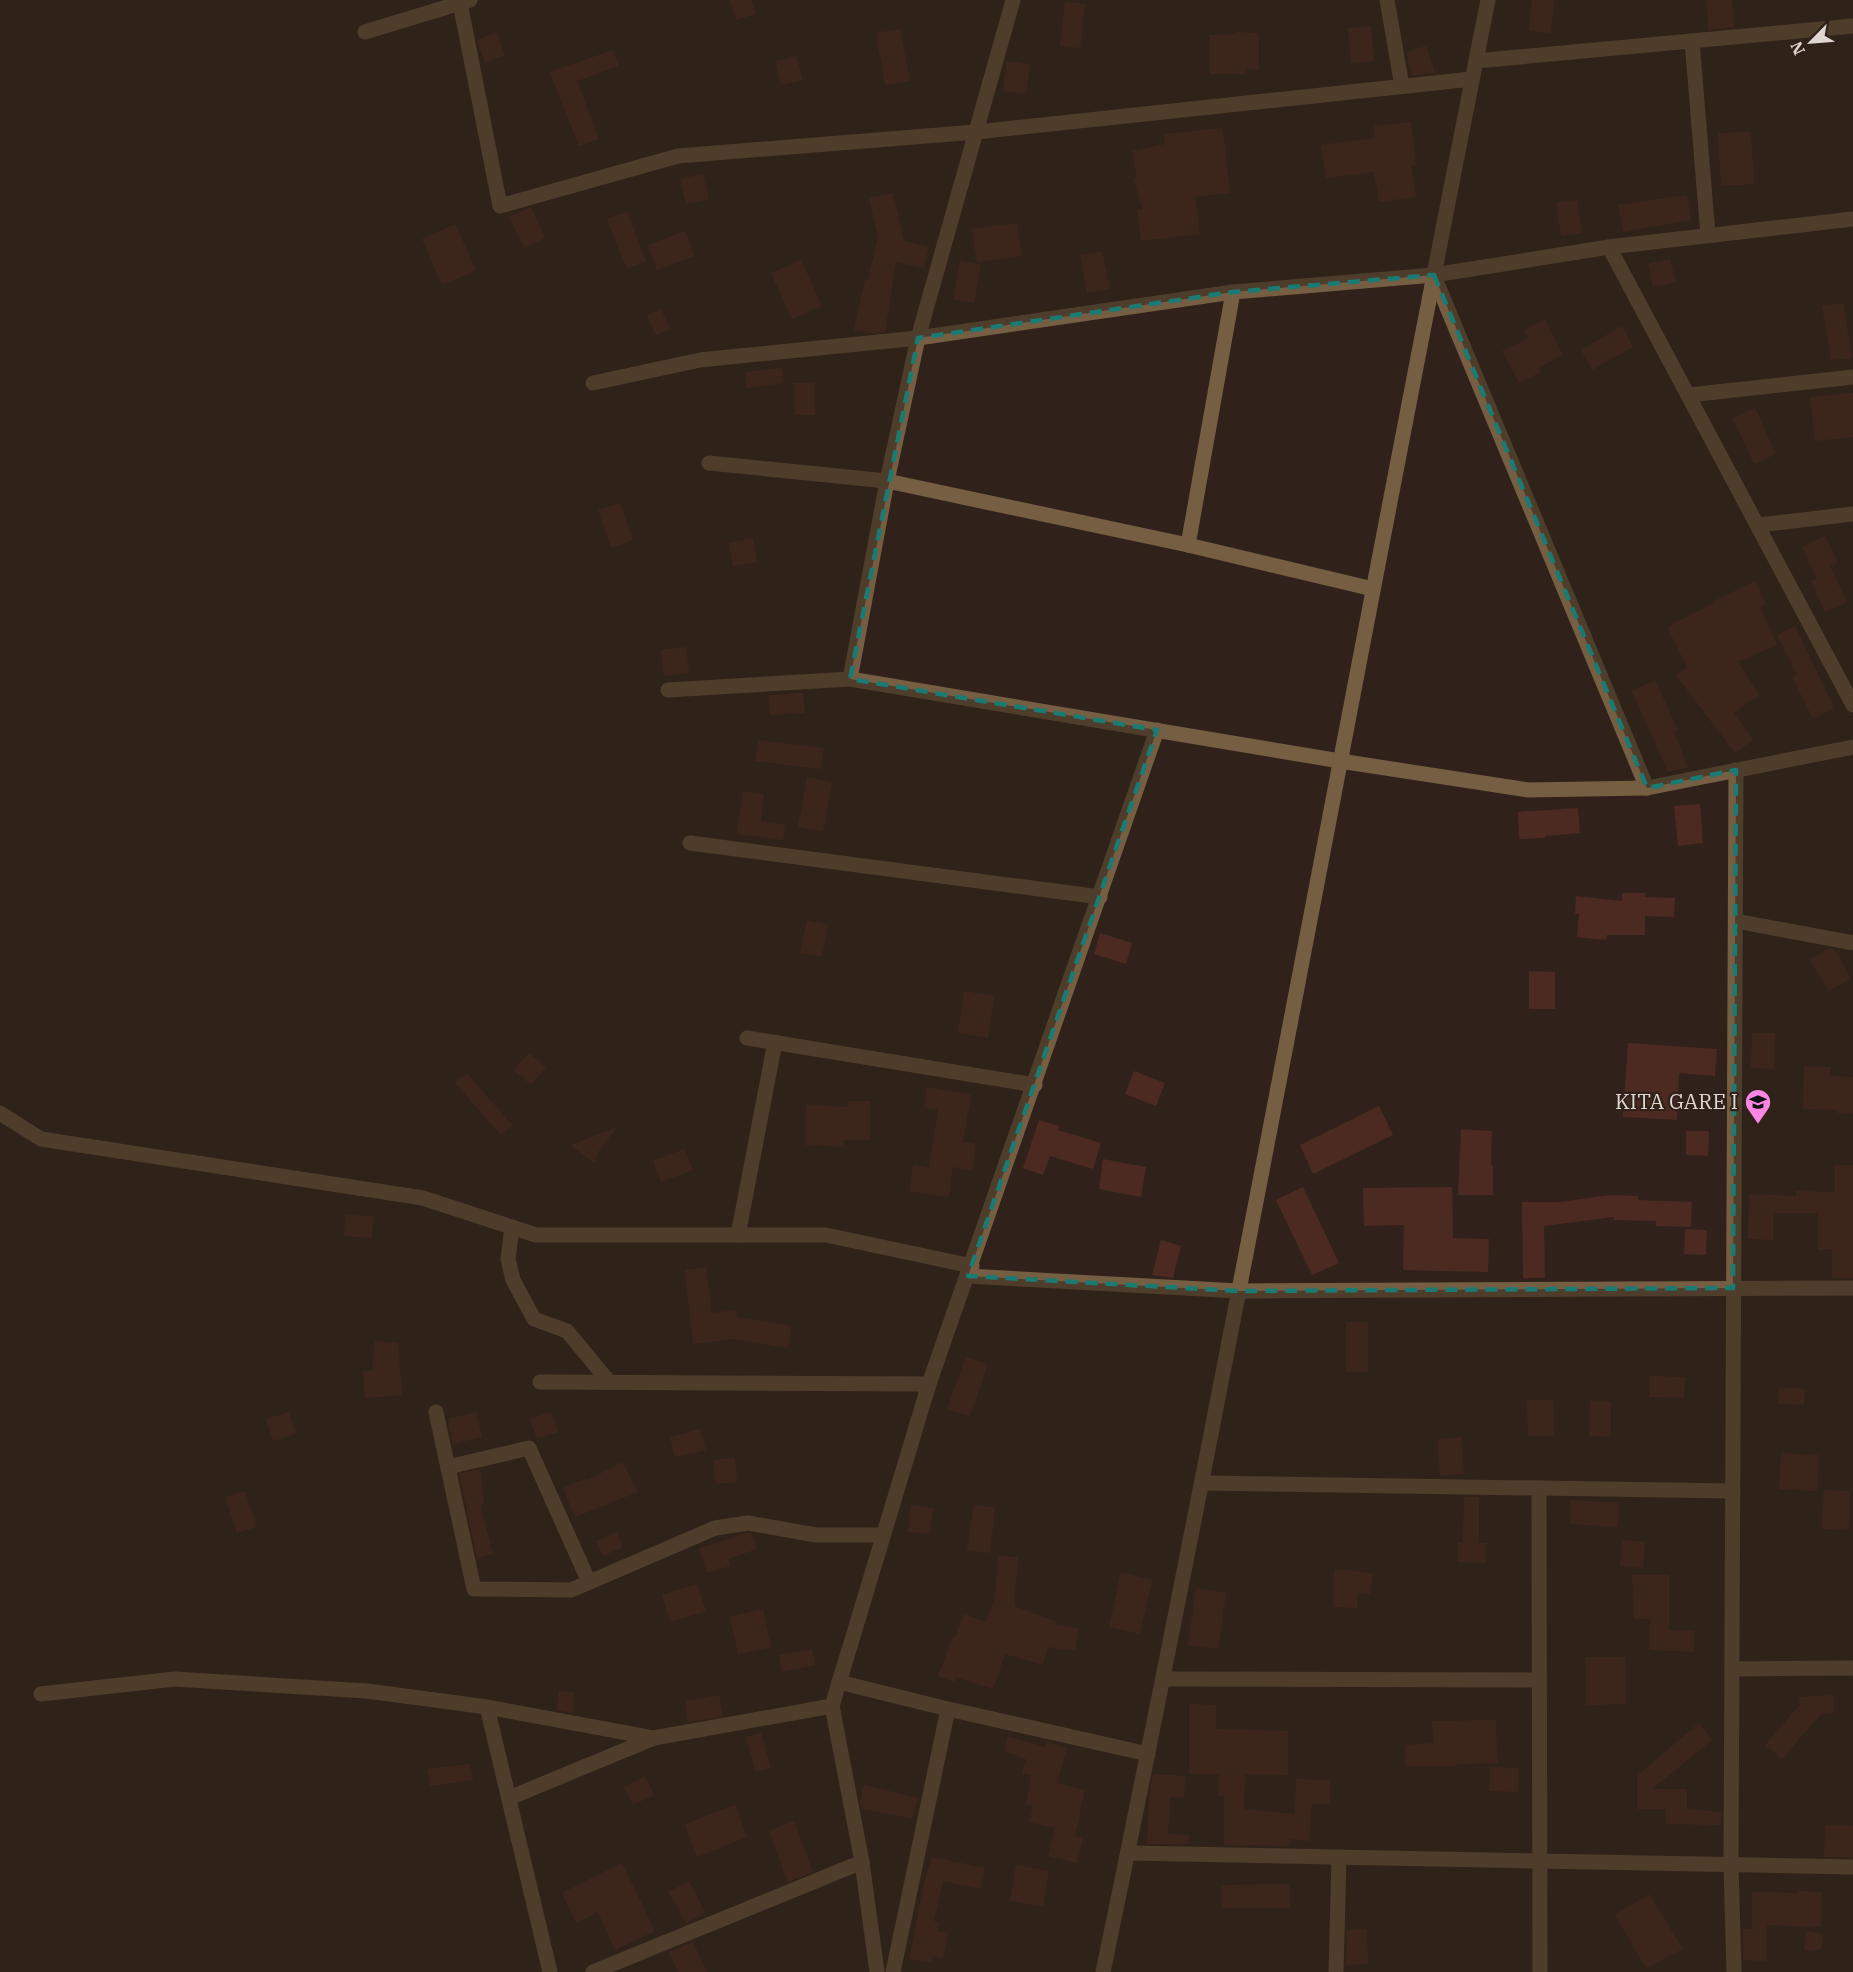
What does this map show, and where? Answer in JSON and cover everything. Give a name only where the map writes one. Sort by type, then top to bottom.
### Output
[{"type":"street","points":[[850,679],[887,481],[918,338],[1013,0]]},
{"type":"street","points":[[1387,0],[1402,86]]},
{"type":"street","points":[[1103,1972],[1202,1483],[1488,0]]},
{"type":"street","points":[[365,32],[465,2],[500,206],[678,156],[976,132],[1472,79]]},
{"type":"street","points":[[1476,61],[1853,26]]},
{"type":"street","points":[[1692,41],[1708,236]]},
{"type":"street","points":[[593,383],[700,360],[918,338],[1233,292],[1434,275],[1609,247],[1853,219]]},
{"type":"street","points":[[1609,247],[1853,705]]},
{"type":"street","points":[[1434,275],[1647,788]]},
{"type":"street","points":[[1188,545],[1233,292]]},
{"type":"street","points":[[1689,395],[1853,377]]},
{"type":"street","points":[[709,463],[887,481],[1188,545],[1373,588]]},
{"type":"street","points":[[1759,525],[1853,514]]},
{"type":"street","points":[[668,690],[850,679],[1528,790],[1647,788],[1853,747]]},
{"type":"street","points":[[877,1972],[862,1862],[832,1706],[929,1384],[1157,730]]},
{"type":"street","points":[[1734,1972],[1731,1865],[1736,770]]},
{"type":"street","points":[[690,843],[1100,897]]},
{"type":"street","points":[[1736,921],[1853,943]]},
{"type":"street","points":[[747,1038],[1035,1085]]},
{"type":"street","points":[[738,1235],[775,1042]]},
{"type":"street","points":[[0,1113],[41,1138],[423,1198],[536,1236],[826,1235],[970,1271],[1239,1291],[1853,1288]]},
{"type":"street","points":[[512,1227],[508,1259],[513,1280],[534,1319],[567,1332],[609,1382]]},
{"type":"street","points":[[540,1382],[929,1384]]},
{"type":"street","points":[[436,1412],[474,1589],[571,1590],[715,1528],[748,1523],[816,1535],[883,1535]]},
{"type":"street","points":[[448,1467],[529,1448],[589,1582]]},
{"type":"street","points":[[1202,1483],[1733,1491]]},
{"type":"street","points":[[1539,1488],[1540,1972]]},
{"type":"street","points":[[1732,1669],[1853,1668]]},
{"type":"street","points":[[41,1694],[176,1679],[367,1691],[487,1707],[654,1738]]},
{"type":"street","points":[[1163,1679],[1539,1680]]},
{"type":"street","points":[[838,1682],[1148,1754]]},
{"type":"street","points":[[509,1798],[654,1738],[832,1706]]},
{"type":"street","points":[[487,1707],[550,1972]]},
{"type":"street","points":[[893,1972],[948,1709]]},
{"type":"street","points":[[1128,1853],[1853,1867]]},
{"type":"street","points":[[1336,1972],[1339,1857]]},
{"type":"street","points":[[593,1972],[862,1862]]},
{"type":"highlighted area","points":[[1434,275],[1647,788],[1736,770],[1733,1288],[1239,1291],[968,1276],[1157,730],[850,679],[918,338],[1233,292]]},
{"type":"building","points":[[730,0],[751,0],[756,14],[736,20]]},
{"type":"building","points":[[1532,0],[1554,0],[1551,33],[1529,31]]},
{"type":"building","points":[[1707,0],[1732,0],[1734,27],[1708,30]]},
{"type":"building","points":[[1065,2],[1085,4],[1080,48],[1060,46]]},
{"type":"building","points":[[1371,26],[1374,61],[1351,63],[1348,28]]},
{"type":"building","points":[[900,29],[910,81],[885,85],[876,33]]},
{"type":"building","points":[[496,32],[505,55],[485,63],[477,40]]},
{"type":"building","points":[[1235,32],[1259,33],[1259,70],[1245,69],[1245,74],[1210,74],[1209,35],[1235,34]]},
{"type":"building","points":[[1426,46],[1435,73],[1412,76],[1406,52]]},
{"type":"building","points":[[613,50],[619,66],[577,81],[599,139],[579,146],[550,72]]},
{"type":"building","points":[[797,56],[802,80],[781,85],[776,61]]},
{"type":"building","points":[[1007,61],[1030,65],[1026,94],[1003,91]]},
{"type":"building","points":[[1411,122],[1416,165],[1411,166],[1416,197],[1379,202],[1374,172],[1326,178],[1321,145],[1375,138],[1374,126]]},
{"type":"building","points":[[1223,128],[1230,193],[1195,197],[1200,234],[1141,241],[1137,210],[1142,209],[1134,179],[1137,179],[1132,151],[1165,144],[1164,134]]},
{"type":"building","points":[[1751,132],[1754,184],[1721,186],[1718,133]]},
{"type":"building","points":[[703,174],[709,199],[686,204],[680,179]]},
{"type":"building","points":[[893,193],[904,241],[929,247],[924,268],[896,262],[885,332],[871,333],[854,330],[865,280],[868,280],[878,237],[869,198]]},
{"type":"building","points":[[1687,195],[1691,220],[1623,232],[1618,205]]},
{"type":"building","points":[[1577,200],[1582,233],[1561,236],[1556,203]]},
{"type":"building","points":[[531,207],[545,238],[524,248],[509,217]]},
{"type":"building","points":[[627,212],[646,261],[627,269],[607,219]]},
{"type":"building","points":[[1017,223],[1022,256],[977,262],[972,229]]},
{"type":"building","points":[[455,224],[476,270],[442,285],[422,239]]},
{"type":"building","points":[[685,231],[694,256],[657,270],[648,245]]},
{"type":"building","points":[[1102,251],[1110,289],[1087,293],[1080,255]]},
{"type":"building","points":[[1670,259],[1676,282],[1653,287],[1648,264]]},
{"type":"building","points":[[801,260],[822,306],[792,319],[771,273]]},
{"type":"building","points":[[960,260],[981,265],[974,303],[953,299]]},
{"type":"building","points":[[1843,303],[1852,358],[1831,360],[1822,306]]},
{"type":"building","points":[[661,309],[670,329],[656,335],[647,315]]},
{"type":"building","points":[[1545,319],[1563,355],[1539,368],[1541,372],[1519,383],[1502,351],[1529,338],[1525,330]]},
{"type":"building","points":[[1622,326],[1633,347],[1592,370],[1581,350]]},
{"type":"building","points":[[782,368],[784,383],[747,388],[745,372]]},
{"type":"building","points":[[794,383],[814,383],[815,415],[795,415]]},
{"type":"building","points":[[1853,393],[1853,437],[1815,441],[1810,397]]},
{"type":"building","points":[[1755,408],[1776,454],[1754,464],[1733,418]]},
{"type":"building","points":[[620,503],[633,540],[611,548],[598,510]]},
{"type":"building","points":[[1825,536],[1838,562],[1830,566],[1847,602],[1825,612],[1811,581],[1817,579],[1802,547]]},
{"type":"building","points":[[753,538],[757,562],[733,566],[729,543]]},
{"type":"building","points":[[1755,581],[1766,604],[1760,607],[1777,645],[1738,662],[1759,695],[1734,713],[1753,740],[1735,753],[1676,675],[1687,667],[1667,627]]},
{"type":"building","points":[[1795,626],[1834,708],[1813,719],[1792,677],[1797,674],[1777,635]]},
{"type":"building","points":[[686,647],[689,673],[664,676],[661,650]]},
{"type":"building","points":[[1655,680],[1678,730],[1674,732],[1688,767],[1668,772],[1632,691]]},
{"type":"building","points":[[803,693],[805,713],[770,715],[768,695]]},
{"type":"building","points":[[758,740],[824,748],[821,769],[755,761]]},
{"type":"building","points":[[807,777],[832,782],[823,832],[798,827]]},
{"type":"building","points":[[743,791],[764,794],[761,821],[785,825],[783,840],[737,834]]},
{"type":"building","points":[[1700,804],[1703,843],[1678,846],[1674,806]]},
{"type":"building","points":[[1578,808],[1580,833],[1519,839],[1518,812]]},
{"type":"building","points":[[1622,893],[1645,893],[1645,897],[1675,898],[1674,917],[1645,916],[1645,935],[1607,935],[1606,940],[1577,937],[1579,914],[1575,914],[1576,896],[1622,901]]},
{"type":"building","points":[[807,920],[828,925],[822,957],[800,953]]},
{"type":"building","points":[[1100,933],[1132,943],[1126,964],[1094,954]]},
{"type":"building","points":[[1829,948],[1834,949],[1851,978],[1829,991],[1810,960]]},
{"type":"building","points":[[1529,971],[1555,972],[1555,1009],[1529,1009]]},
{"type":"building","points":[[964,991],[994,996],[988,1038],[958,1033]]},
{"type":"building","points":[[1752,1033],[1775,1033],[1774,1069],[1751,1068]]},
{"type":"building","points":[[1628,1043],[1717,1049],[1715,1076],[1679,1073],[1677,1120],[1623,1117]]},
{"type":"building","points":[[529,1053],[546,1068],[531,1085],[514,1070]]},
{"type":"building","points":[[1804,1066],[1831,1067],[1830,1076],[1853,1077],[1853,1114],[1837,1113],[1837,1110],[1803,1109]]},
{"type":"building","points":[[1134,1071],[1165,1083],[1156,1106],[1125,1094]]},
{"type":"building","points":[[467,1073],[512,1125],[501,1135],[455,1083]]},
{"type":"building","points":[[927,1087],[971,1095],[963,1142],[976,1144],[972,1170],[953,1167],[949,1197],[910,1191],[913,1165],[929,1168],[938,1110],[924,1108]]},
{"type":"building","points":[[848,1101],[870,1101],[870,1140],[844,1140],[843,1147],[805,1145],[806,1105],[848,1107]]},
{"type":"building","points":[[1379,1106],[1393,1135],[1313,1174],[1300,1145]]},
{"type":"building","points":[[1039,1120],[1059,1126],[1058,1130],[1101,1143],[1093,1169],[1050,1156],[1043,1175],[1023,1168]]},
{"type":"building","points":[[617,1127],[598,1152],[594,1163],[571,1145]]},
{"type":"building","points":[[1461,1129],[1492,1131],[1493,1195],[1458,1195]]},
{"type":"building","points":[[1686,1131],[1709,1131],[1708,1156],[1686,1155]]},
{"type":"building","points":[[684,1149],[693,1170],[661,1182],[653,1161]]},
{"type":"building","points":[[1103,1159],[1146,1167],[1141,1197],[1099,1189]]},
{"type":"building","points":[[1835,1165],[1853,1165],[1853,1278],[1832,1278],[1832,1249],[1818,1250],[1818,1213],[1773,1213],[1773,1240],[1748,1239],[1749,1194],[1796,1196],[1796,1191],[1835,1192]]},
{"type":"building","points":[[1303,1187],[1339,1263],[1312,1275],[1276,1200]]},
{"type":"building","points":[[1452,1187],[1453,1238],[1489,1239],[1488,1272],[1403,1270],[1404,1225],[1364,1226],[1363,1188]]},
{"type":"building","points":[[1610,1195],[1638,1196],[1638,1200],[1692,1202],[1691,1227],[1656,1226],[1656,1221],[1614,1220],[1614,1217],[1544,1226],[1545,1278],[1523,1278],[1522,1202],[1560,1202]]},
{"type":"building","points":[[345,1215],[373,1216],[372,1238],[344,1236]]},
{"type":"building","points":[[1685,1229],[1707,1230],[1706,1255],[1684,1254]]},
{"type":"building","points":[[1161,1240],[1181,1246],[1173,1278],[1152,1275]]},
{"type":"building","points":[[706,1267],[712,1313],[736,1310],[737,1317],[791,1326],[788,1348],[734,1339],[693,1344],[685,1270]]},
{"type":"building","points":[[1346,1322],[1368,1322],[1368,1372],[1346,1372]]},
{"type":"building","points":[[375,1341],[398,1343],[402,1395],[365,1398],[363,1371],[372,1371]]},
{"type":"building","points":[[966,1357],[988,1364],[970,1416],[947,1409]]},
{"type":"building","points":[[1650,1376],[1685,1377],[1684,1398],[1649,1397]]},
{"type":"building","points":[[1779,1387],[1805,1389],[1804,1405],[1778,1404]]},
{"type":"building","points":[[1527,1400],[1553,1400],[1554,1436],[1528,1436]]},
{"type":"building","points":[[1590,1401],[1611,1402],[1611,1437],[1589,1436]]},
{"type":"building","points":[[289,1412],[296,1434],[273,1441],[266,1419]]},
{"type":"building","points":[[476,1412],[482,1437],[453,1444],[448,1419]]},
{"type":"building","points":[[551,1412],[558,1432],[537,1439],[530,1419]]},
{"type":"building","points":[[700,1429],[706,1450],[675,1457],[670,1437]]},
{"type":"building","points":[[1461,1437],[1464,1474],[1440,1476],[1438,1439]]},
{"type":"building","points":[[1781,1453],[1819,1455],[1817,1491],[1779,1489]]},
{"type":"building","points":[[735,1458],[737,1482],[716,1484],[713,1460]]},
{"type":"building","points":[[622,1462],[638,1492],[575,1517],[563,1488],[585,1479],[586,1481]]},
{"type":"building","points":[[480,1469],[484,1504],[480,1505],[493,1554],[477,1558],[459,1474]]},
{"type":"building","points":[[1824,1490],[1850,1491],[1849,1530],[1822,1529]]},
{"type":"building","points":[[245,1491],[257,1527],[237,1533],[225,1497]]},
{"type":"building","points":[[1464,1497],[1479,1497],[1479,1543],[1486,1543],[1485,1563],[1458,1562],[1458,1542],[1463,1542]]},
{"type":"building","points":[[1571,1500],[1619,1503],[1618,1527],[1570,1524]]},
{"type":"building","points":[[911,1505],[933,1508],[930,1534],[908,1532]]},
{"type":"building","points":[[974,1505],[995,1508],[990,1553],[967,1550]]},
{"type":"building","points":[[617,1532],[623,1547],[603,1556],[596,1541]]},
{"type":"building","points":[[751,1533],[757,1549],[728,1559],[730,1566],[707,1573],[699,1548],[736,1537],[735,1535]]},
{"type":"building","points":[[1622,1540],[1645,1542],[1643,1568],[1620,1566]]},
{"type":"building","points":[[998,1556],[1018,1557],[1014,1606],[1057,1622],[1056,1625],[1079,1628],[1075,1651],[1048,1647],[1043,1665],[1005,1654],[993,1689],[956,1677],[954,1682],[938,1676],[964,1614],[986,1622],[995,1598]]},
{"type":"building","points":[[1334,1570],[1373,1574],[1370,1594],[1357,1593],[1357,1608],[1333,1607]]},
{"type":"building","points":[[1121,1572],[1152,1580],[1140,1634],[1109,1627]]},
{"type":"building","points":[[1632,1575],[1669,1575],[1669,1630],[1694,1631],[1694,1652],[1649,1650],[1650,1619],[1634,1619]]},
{"type":"building","points":[[697,1584],[706,1611],[670,1622],[662,1595]]},
{"type":"building","points":[[1196,1588],[1226,1593],[1218,1649],[1188,1645]]},
{"type":"building","points":[[763,1609],[771,1647],[738,1654],[730,1617]]},
{"type":"building","points":[[812,1649],[815,1665],[782,1672],[779,1655]]},
{"type":"building","points":[[1586,1657],[1625,1657],[1626,1704],[1586,1705]]},
{"type":"building","points":[[559,1691],[574,1692],[573,1713],[557,1710]]},
{"type":"building","points":[[719,1695],[723,1716],[688,1722],[685,1701]]},
{"type":"building","points":[[1833,1695],[1834,1713],[1821,1714],[1782,1759],[1765,1745],[1800,1705],[1799,1697]]},
{"type":"building","points":[[1189,1704],[1216,1705],[1216,1729],[1288,1731],[1288,1775],[1245,1774],[1244,1809],[1295,1814],[1296,1779],[1330,1780],[1330,1804],[1312,1804],[1309,1841],[1291,1839],[1290,1846],[1224,1845],[1224,1796],[1218,1795],[1219,1774],[1189,1774]]},
{"type":"building","points":[[1496,1720],[1497,1763],[1406,1766],[1405,1745],[1434,1743],[1432,1721]]},
{"type":"building","points":[[1699,1723],[1712,1740],[1652,1789],[1687,1789],[1687,1809],[1721,1812],[1721,1825],[1666,1824],[1666,1809],[1637,1809],[1637,1776]]},
{"type":"building","points":[[761,1733],[771,1768],[756,1772],[746,1737]]},
{"type":"building","points":[[1008,1736],[1045,1747],[1046,1742],[1067,1748],[1057,1783],[1085,1790],[1075,1836],[1083,1838],[1077,1863],[1048,1856],[1055,1828],[1029,1822],[1033,1807],[1026,1805],[1031,1775],[1022,1773],[1026,1759],[1004,1751]]},
{"type":"building","points":[[470,1764],[473,1780],[430,1786],[427,1769]]},
{"type":"building","points":[[1490,1767],[1519,1768],[1518,1792],[1490,1791]]},
{"type":"building","points":[[1153,1774],[1185,1776],[1184,1798],[1170,1797],[1168,1834],[1189,1835],[1188,1844],[1147,1844],[1149,1796]]},
{"type":"building","points":[[645,1776],[654,1795],[633,1805],[624,1787]]},
{"type":"building","points":[[864,1785],[918,1798],[912,1818],[862,1809],[860,1802]]},
{"type":"building","points":[[735,1805],[747,1837],[697,1857],[685,1824]]},
{"type":"building","points":[[794,1821],[813,1872],[788,1882],[769,1831]]},
{"type":"building","points":[[1825,1825],[1853,1826],[1853,1857],[1824,1857]]},
{"type":"building","points":[[932,1857],[985,1868],[981,1889],[943,1881],[934,1921],[939,1922],[937,1931],[948,1933],[943,1958],[932,1956],[931,1963],[909,1959],[924,1882]]},
{"type":"building","points":[[622,1863],[655,1931],[615,1950],[598,1912],[576,1923],[562,1893]]},
{"type":"building","points":[[1016,1865],[1049,1871],[1043,1907],[1010,1901]]},
{"type":"building","points":[[689,1881],[705,1912],[686,1923],[669,1892]]},
{"type":"building","points":[[1289,1884],[1290,1908],[1222,1908],[1221,1885]]},
{"type":"building","points":[[1798,1891],[1822,1892],[1821,1927],[1767,1925],[1766,1961],[1743,1960],[1743,1929],[1752,1929],[1752,1892],[1798,1893]]},
{"type":"building","points":[[1649,1894],[1683,1949],[1646,1968],[1615,1915]]},
{"type":"building","points":[[1367,1929],[1368,1964],[1346,1965],[1347,1930]]},
{"type":"building","points":[[1807,1931],[1823,1934],[1822,1949],[1804,1951]]},
{"type":"building","points":[[693,1942],[707,1972],[678,1972],[669,1952]]},
{"type":"place","name":"KITA GARE I","points":[[1758,1125]]}]
